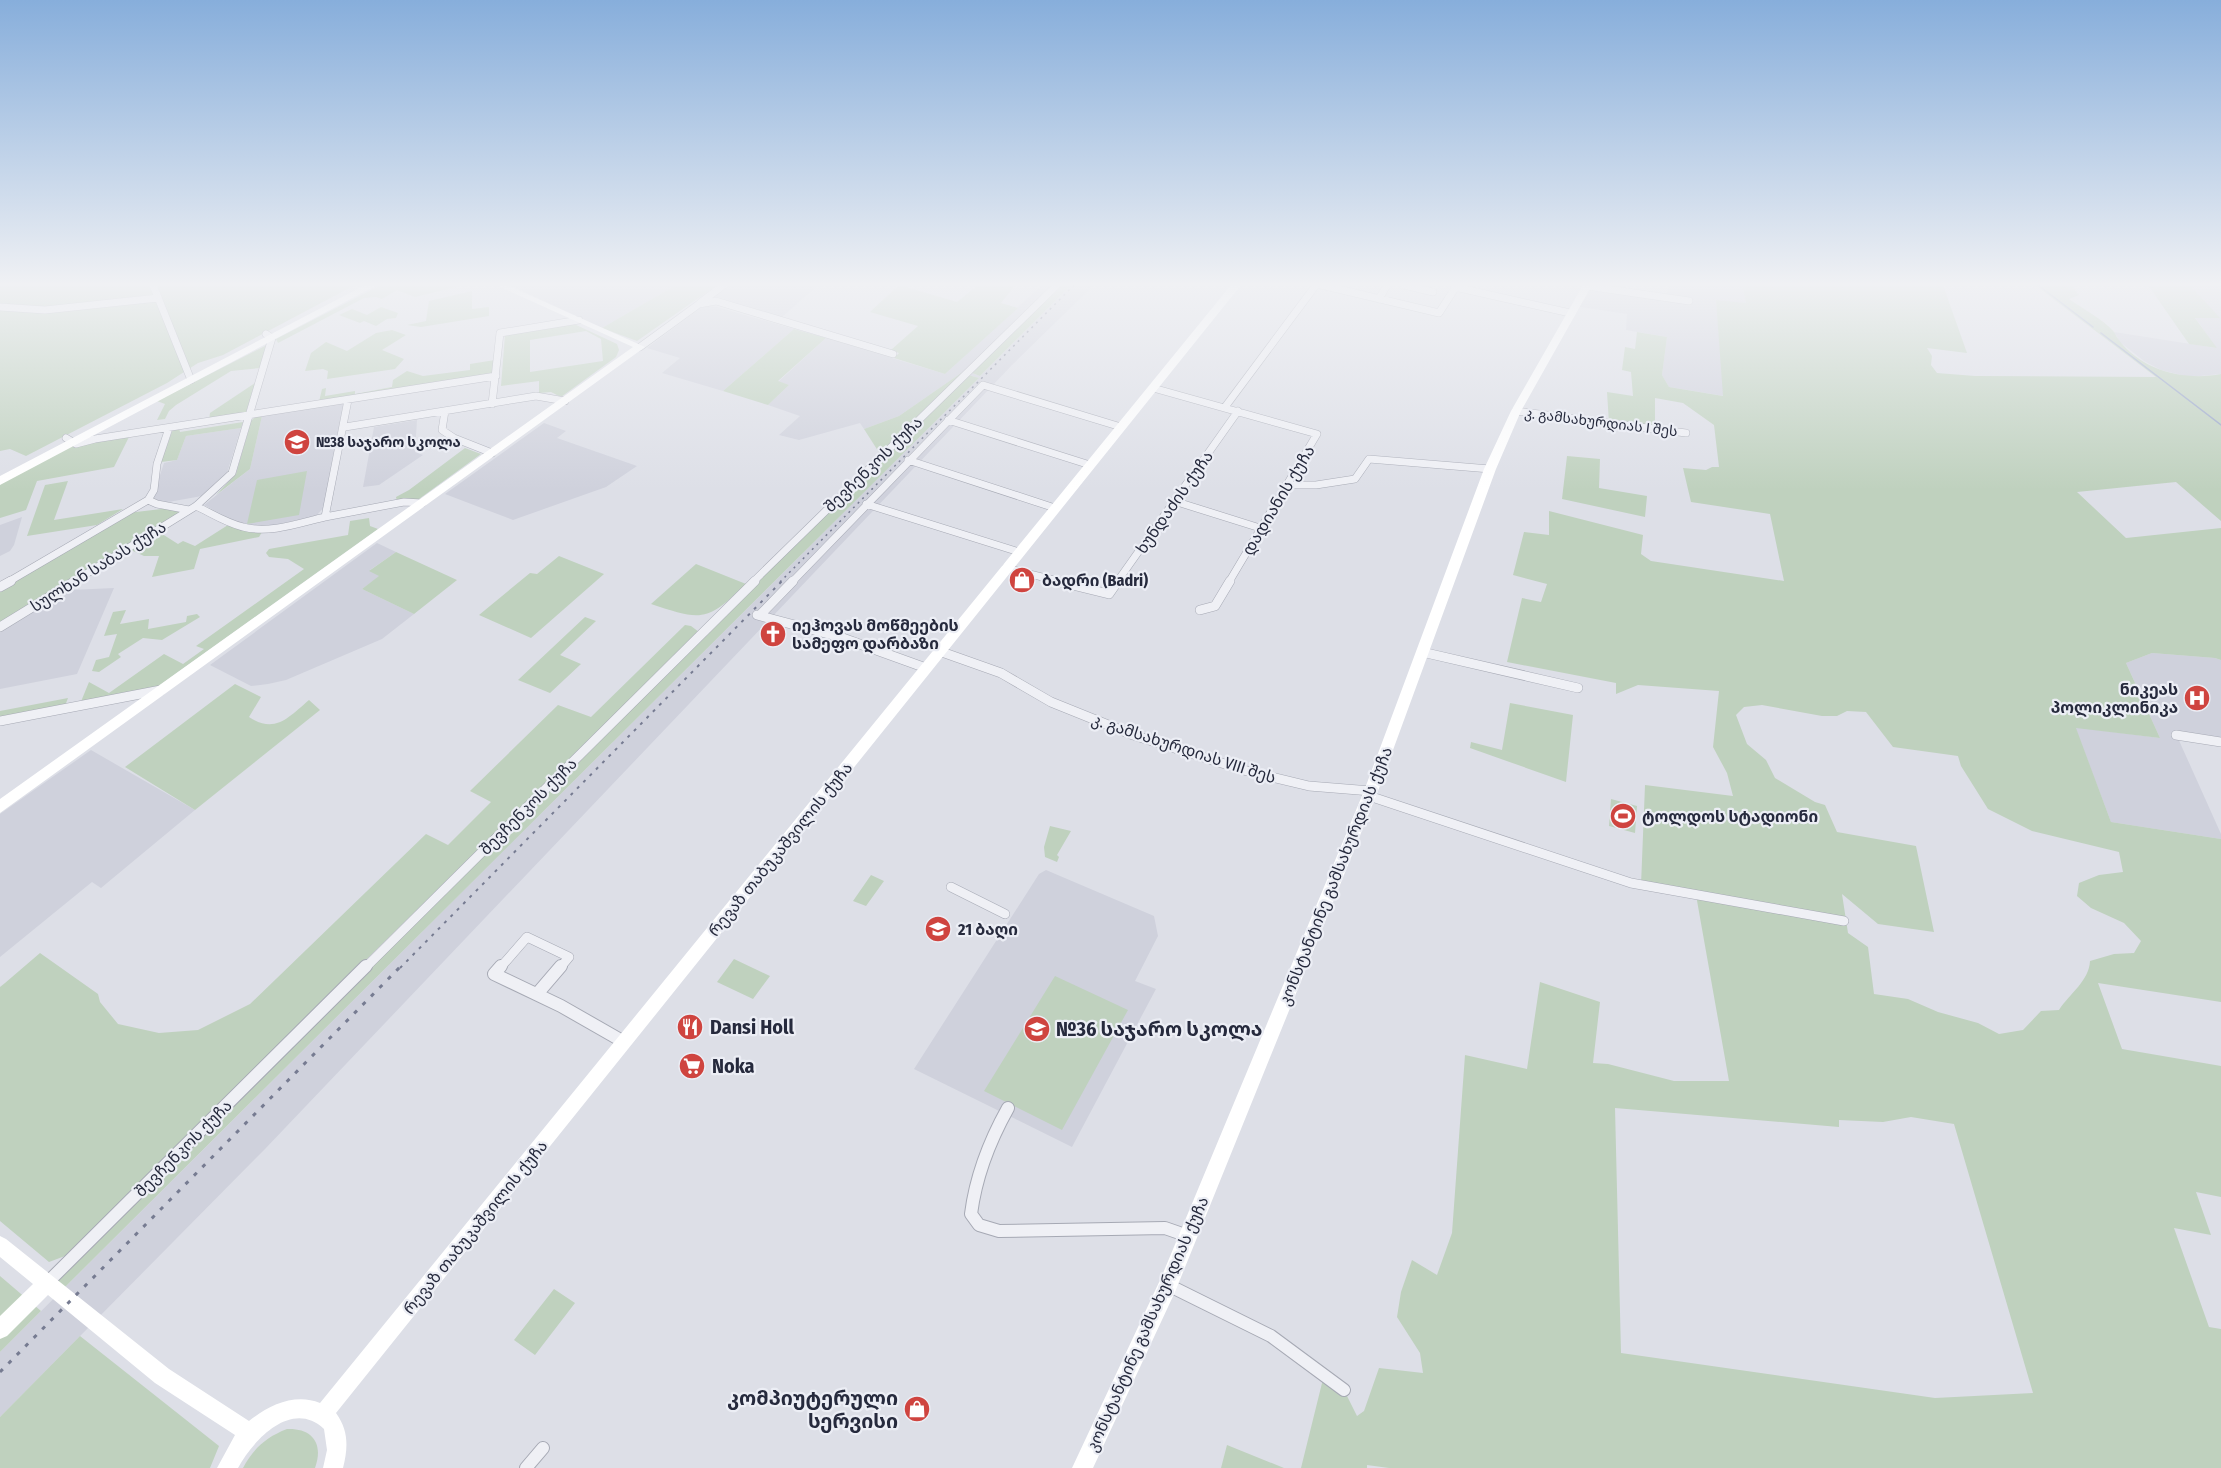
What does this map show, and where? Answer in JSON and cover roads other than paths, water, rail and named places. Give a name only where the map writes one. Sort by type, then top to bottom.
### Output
[{"type":"street","points":[[180,354],[190,378]]},
{"type":"street","points":[[0,472],[70,440],[236,354]]},
{"type":"street","name":"სულხან საბას ქუჩა","points":[[0,627],[193,508],[218,488],[232,473],[265,354]]},
{"type":"street","points":[[492,404],[498,354]]},
{"type":"street","points":[[0,807],[630,354]]},
{"type":"street","name":"შევჩენკოს ქუჩა","points":[[0,1329],[987,354]]},
{"type":"street","name":"რევაზ თაბუკაშვილის ქუჩა","points":[[324,1413],[1181,354]]},
{"type":"street","points":[[1225,407],[1265,354]]},
{"type":"street","name":"კონსტანტინე გამსახურდიას ქუჩა","points":[[1082,1468],[1168,1286],[1370,793],[1490,469],[1516,411],[1548,354]]},
{"type":"street","points":[[70,440],[76,444],[496,376]]},
{"type":"street","points":[[926,668],[840,637],[758,615],[983,385],[1121,427]]},
{"type":"street","name":"დადიანის ქუჩა","points":[[1153,388],[1317,434],[1215,606],[1200,610]]},
{"type":"street","points":[[345,427],[536,396],[565,401]]},
{"type":"street","points":[[325,518],[345,427],[348,400]]},
{"type":"street","points":[[445,411],[442,430],[454,438],[492,453]]},
{"type":"street","name":"ხუნდაძის ქუჩა","points":[[1006,568],[1109,594],[1238,411]]},
{"type":"street","name":"კ. გამსახურდიას I შეს","points":[[1516,411],[1686,433]]},
{"type":"street","points":[[948,420],[1090,465]]},
{"type":"street","name":"სულხან საბას ქუჩა","points":[[0,587],[148,500],[154,490],[157,464],[169,428]]},
{"type":"street","points":[[0,481],[70,440]]},
{"type":"street","points":[[1286,484],[1316,485],[1355,478],[1369,459],[1490,469]]},
{"type":"street","points":[[908,460],[1055,508]]},
{"type":"street","points":[[148,500],[152,503],[193,508],[251,529],[269,528],[404,502],[422,503]]},
{"type":"street","points":[[1174,501],[1260,528]]},
{"type":"street","points":[[866,504],[1019,552]]},
{"type":"street","name":"კ. გამსახურდიას VIII შეს","points":[[939,651],[1001,673],[1051,702],[1133,735],[1235,768],[1309,786],[1370,793],[1631,883],[1844,921]]},
{"type":"street","points":[[1422,652],[1578,688]]},
{"type":"street","points":[[0,722],[164,689]]},
{"type":"street","points":[[2176,735],[2221,741]]},
{"type":"street","points":[[951,887],[1005,914]]},
{"type":"street","points":[[537,994],[569,957],[527,937],[494,974],[537,994],[624,1042]]},
{"type":"street","points":[[1008,1108],[989,1140],[973,1186],[971,1214],[979,1225],[999,1231],[1165,1228],[1188,1236]]},
{"type":"street","points":[[0,1245],[162,1376],[250,1433]]},
{"type":"street","points":[[1168,1286],[1271,1336],[1344,1390]]},
{"type":"street","points":[[227,1468],[236,1450],[250,1433],[273,1416],[297,1408],[311,1408],[324,1413],[332,1422],[337,1434],[338,1449],[335,1467]]},
{"type":"street","points":[[526,1468],[543,1448]]},
{"type":"waterway","points":[[2128,354],[2221,425]]},
{"type":"railway","points":[[780,582],[1006,354]]},
{"type":"railway","points":[[400,968],[782,581]]},
{"type":"railway","points":[[0,1372],[401,966]]},
{"type":"place","name":"№38 საჯარო სკოლა","points":[[297,442]]},
{"type":"place","name":"ბადრი (Badri)","points":[[1022,580]]},
{"type":"place","name":"იეჰოვას მოწმეების სამეფო დარბაზი","points":[[773,634]]},
{"type":"place","name":"ნიკეას პოლიკლინიკა","points":[[2197,698]]},
{"type":"place","name":"ტოლდოს სტადიონი","points":[[1623,816]]},
{"type":"place","name":"21 ბაღი","points":[[938,929]]},
{"type":"place","name":"Dansi Holl","points":[[690,1027]]},
{"type":"place","name":"№36 საჯარო სკოლა","points":[[1037,1029]]},
{"type":"place","name":"Noka","points":[[692,1066]]},
{"type":"place","name":"კომპიუტერული სერვისი","points":[[917,1409]]}]
